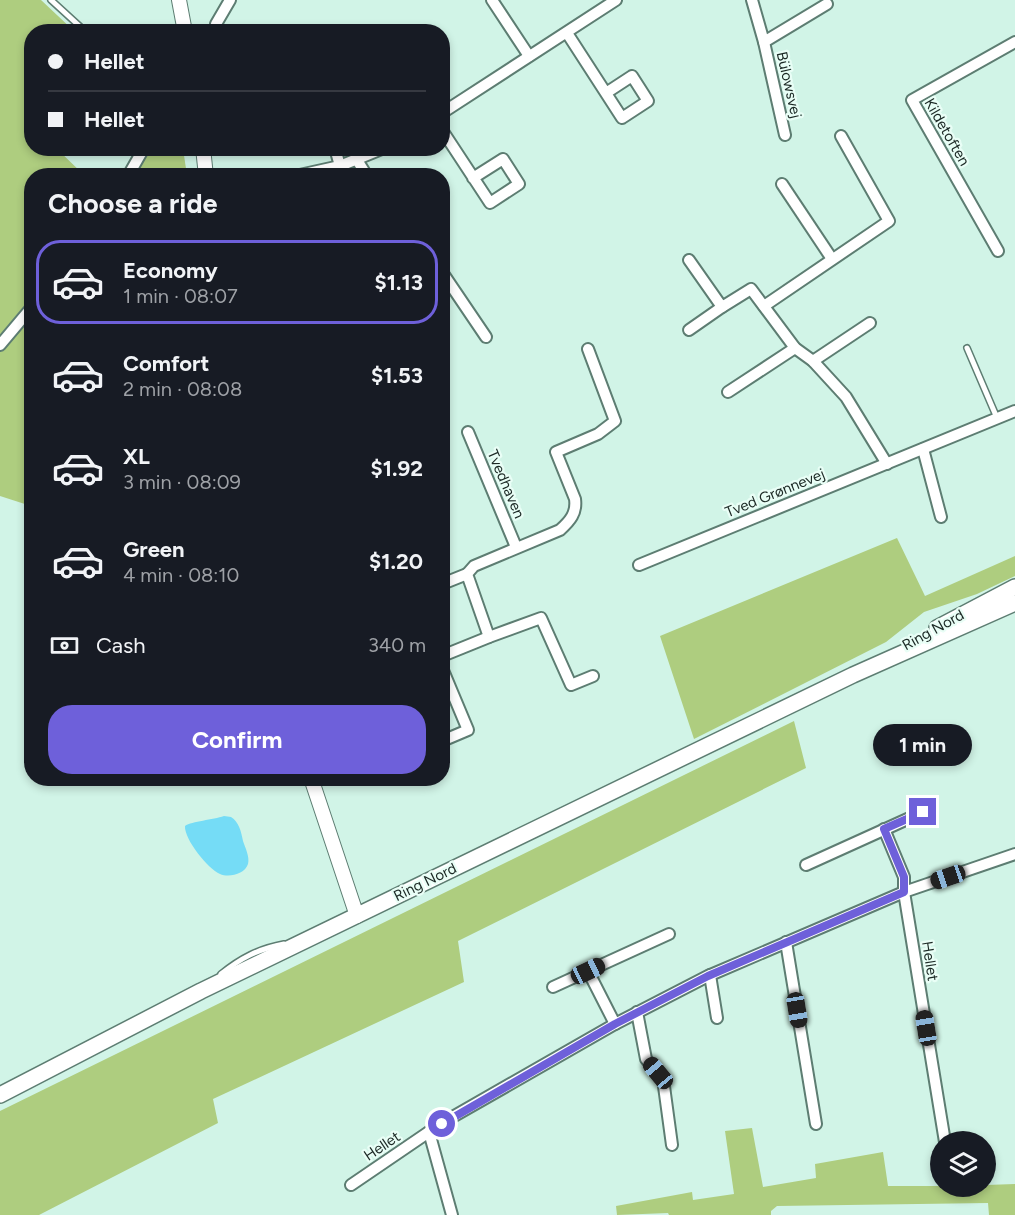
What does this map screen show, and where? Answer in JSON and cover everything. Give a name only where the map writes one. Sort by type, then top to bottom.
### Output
[{"type":"main road","name":"Ring Nord","points":[[853,675],[972,608],[1015,587]]},
{"type":"main road","name":"Ring Nord","points":[[0,1095],[201,991],[853,675],[1015,603]]},
{"type":"street","points":[[179,0],[184,24]]},
{"type":"street","points":[[216,24],[230,0]]},
{"type":"street","points":[[492,0],[529,56]]},
{"type":"street","points":[[450,108],[616,0]]},
{"type":"street","name":"Bülowsvej","points":[[752,0],[785,135]]},
{"type":"street","name":"Bülowsvej","points":[[764,42],[827,4]]},
{"type":"street","points":[[567,33],[606,93]]},
{"type":"street","name":"Kildetoften","points":[[998,250],[912,100],[1015,42]]},
{"type":"street","points":[[764,306],[889,220],[841,136]]},
{"type":"street","points":[[450,142],[473,178]]},
{"type":"street","points":[[337,156],[340,166]]},
{"type":"street","points":[[331,168],[364,156]]},
{"type":"street","points":[[357,159],[362,168]]},
{"type":"street","points":[[782,184],[832,259]]},
{"type":"street","points":[[688,260],[722,307]]},
{"type":"street","points":[[450,284],[486,337]]},
{"type":"street","points":[[689,330],[751,289],[795,348],[813,361],[846,396],[887,464]]},
{"type":"street","points":[[0,345],[24,316]]},
{"type":"street","points":[[813,361],[870,323]]},
{"type":"street","points":[[728,392],[795,348]]},
{"type":"street","points":[[450,581],[467,574],[474,566],[560,530],[571,520],[574,512],[574,499],[556,452],[598,434],[615,421],[588,349]]},
{"type":"street","name":"Tved Grønnevej","points":[[639,565],[1015,411]]},
{"type":"street","name":"Tvedhaven","points":[[468,432],[516,547]]},
{"type":"street","points":[[922,449],[941,517]]},
{"type":"street","points":[[467,574],[489,637]]},
{"type":"street","points":[[450,654],[541,618],[571,685],[593,676]]},
{"type":"street","points":[[450,687],[468,730],[450,738]]},
{"type":"street","points":[[314,786],[357,916]]},
{"type":"street","points":[[806,865],[923,812]]},
{"type":"street","name":"Hellet","points":[[884,829],[904,877],[904,892],[943,1131]]},
{"type":"street","name":"Hellet","points":[[351,1185],[429,1132],[615,1024],[710,975],[904,892],[1015,854]]},
{"type":"street","points":[[553,987],[669,934]]},
{"type":"street","points":[[786,942],[816,1124]]},
{"type":"street","points":[[588,971],[615,1024]]},
{"type":"street","points":[[710,975],[717,1018]]},
{"type":"street","points":[[637,1012],[646,1059],[663,1079],[672,1145]]},
{"type":"street","points":[[429,1132],[452,1215]]},
{"type":"lane","points":[[51,0],[77,24]]},
{"type":"lane","points":[[967,348],[997,418]]},
{"type":"green space","points":[[0,0],[41,0],[67,24],[24,24],[24,156],[64,156],[77,168],[24,168],[24,306],[0,335]]},
{"type":"green space","points":[[146,156],[184,156],[186,168],[139,168]]},
{"type":"green space","points":[[24,320],[24,504],[0,496],[0,349]]},
{"type":"green space","points":[[897,538],[925,596],[1015,556],[1015,576],[977,594],[924,612],[886,642],[694,739],[660,636]]},
{"type":"green space","points":[[794,721],[806,768],[458,941],[464,982],[213,1099],[218,1123],[39,1215],[0,1215],[0,1111]]},
{"type":"green space","points":[[752,1128],[763,1187],[816,1178],[815,1164],[883,1152],[888,1186],[930,1186],[930,1197],[996,1197],[996,1185],[1015,1184],[1015,1215],[989,1215],[988,1203],[777,1206],[771,1211],[771,1215],[669,1215],[668,1213],[617,1215],[616,1206],[692,1192],[693,1200],[734,1194],[725,1131]]},
{"type":"water","points":[[224,816],[231,817],[238,824],[248,858],[248,864],[244,870],[232,875],[220,874],[209,866],[192,846],[185,826]]},
{"type":"route","points":[[442,1124],[615,1024],[708,976],[904,892],[904,877],[884,829],[923,812]]}]
